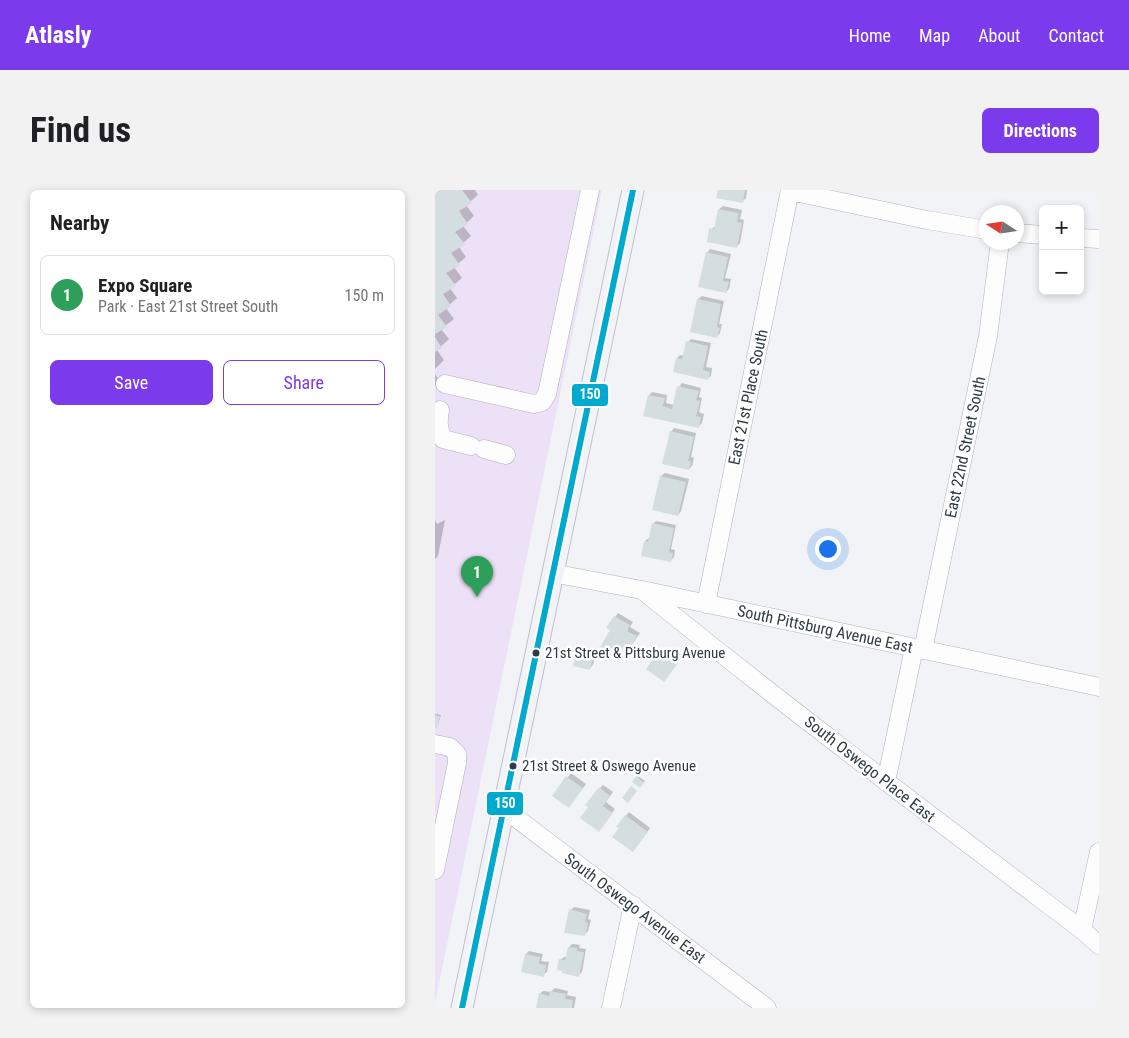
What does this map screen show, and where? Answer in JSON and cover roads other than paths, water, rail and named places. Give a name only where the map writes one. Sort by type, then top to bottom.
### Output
[{"type":"main road","points":[[461,1008],[633,190]]},
{"type":"street","points":[[445,384],[534,404],[542,402],[547,394],[590,190]]},
{"type":"street","points":[[790,191],[927,220],[979,229]]},
{"type":"street","name":"East 21st Place South","points":[[705,604],[790,191]]},
{"type":"street","points":[[1024,234],[1039,236]]},
{"type":"street","points":[[1084,238],[1099,239]]},
{"type":"street","name":"East 22nd Street South","points":[[886,782],[919,649],[986,345],[999,250]]},
{"type":"street","points":[[440,410],[439,430],[443,439],[507,455]]},
{"type":"street","name":"South Pittsburg Avenue East","points":[[552,573],[643,590],[1099,687]]},
{"type":"street","name":"South Oswego Place East","points":[[643,590],[708,644],[1082,930],[1099,945]]},
{"type":"street","points":[[435,744],[450,748],[457,754],[457,763],[435,870]]},
{"type":"street","name":"South Oswego Avenue East","points":[[503,808],[767,1008]]},
{"type":"street","points":[[1082,930],[1099,852]]},
{"type":"street","points":[[611,1008],[633,905]]},
{"type":"place","name":"Expo Square","points":[[477,597]]},
{"type":"place","name":"21st Street & Pittsburg Avenue","points":[[536,653]]},
{"type":"place","name":"21st Street & Oswego Avenue","points":[[513,766]]}]
